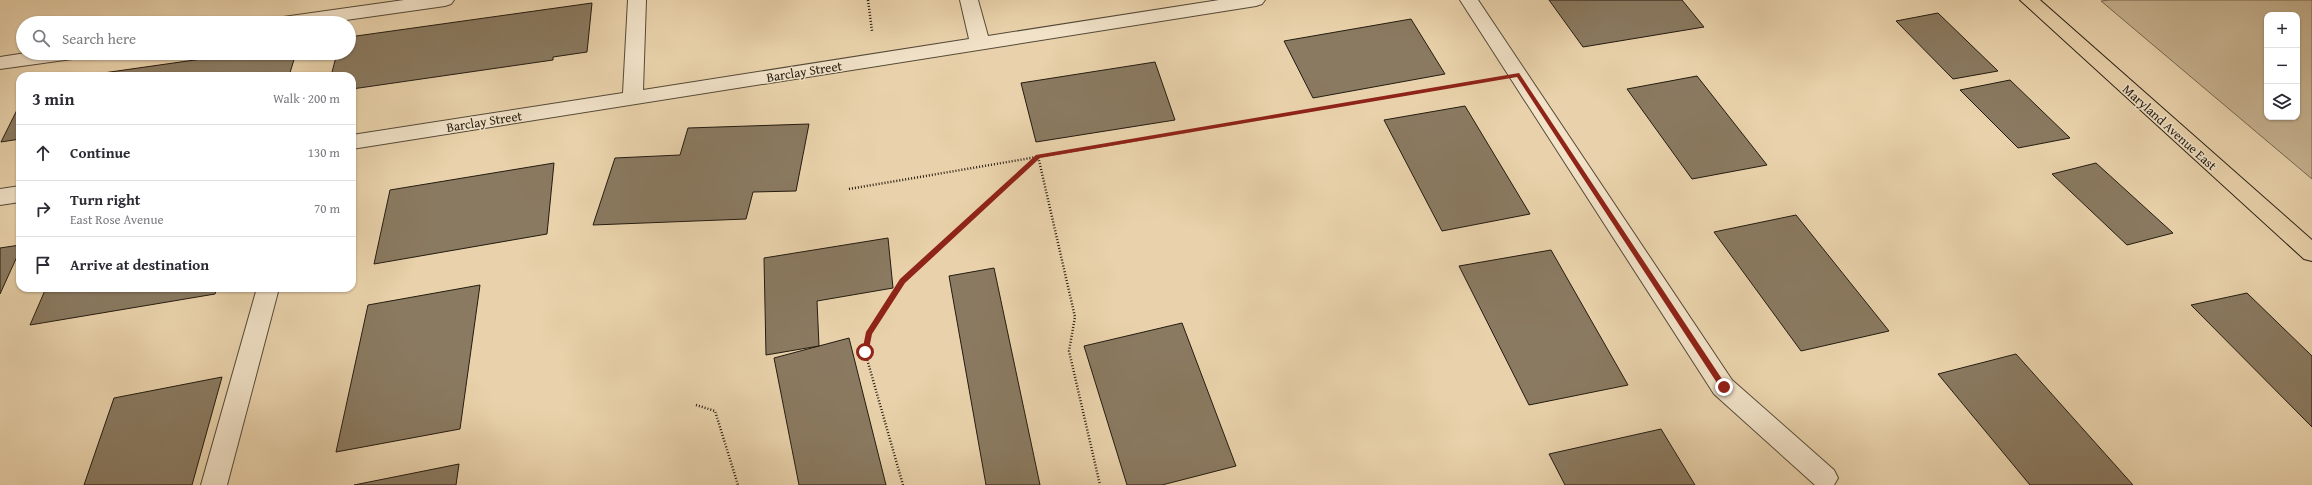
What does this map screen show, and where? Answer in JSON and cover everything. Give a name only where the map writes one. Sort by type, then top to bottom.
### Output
[{"type":"main road","name":"Maryland Avenue East","points":[[2029,0],[2312,253]]},
{"type":"street","points":[[332,16],[445,0]]},
{"type":"street","points":[[633,97],[637,0]]},
{"type":"street","points":[[969,0],[980,43]]},
{"type":"street","name":"Barclay Street","points":[[356,141],[1256,0]]},
{"type":"street","points":[[1470,0],[1724,387],[1825,478]]},
{"type":"street","points":[[0,63],[22,60]]},
{"type":"street","points":[[0,197],[16,195]]},
{"type":"street","points":[[214,485],[267,292]]},
{"type":"path","points":[[849,188],[1519,75]]},
{"type":"path","points":[[903,485],[865,352],[869,334],[903,281],[1038,156]]},
{"type":"path","points":[[1038,156],[1075,317],[1069,351],[1100,485]]},
{"type":"path","points":[[696,405],[715,411],[738,485]]},
{"type":"shaded area","points":[[2312,0],[2312,179],[2101,1]]},
{"type":"building","points":[[1549,0],[1682,0],[1704,27],[1583,47]]},
{"type":"building","points":[[592,3],[587,52],[553,57],[553,60],[356,88],[356,72],[332,72],[335,60],[356,60],[356,36]]},
{"type":"building","points":[[1938,13],[1998,71],[1953,79],[1896,21]]},
{"type":"building","points":[[1411,19],[1445,74],[1313,98],[1284,41]]},
{"type":"building","points":[[195,60],[294,60],[290,72],[110,72]]},
{"type":"building","points":[[1155,62],[1175,120],[1036,142],[1021,83]]},
{"type":"building","points":[[1697,76],[1767,165],[1692,179],[1627,89]]},
{"type":"building","points":[[2010,80],[2070,138],[2018,148],[1960,90]]},
{"type":"building","points":[[1465,106],[1530,214],[1442,231],[1384,120]]},
{"type":"building","points":[[16,112],[16,140],[1,142]]},
{"type":"building","points":[[809,124],[796,191],[753,192],[746,219],[593,225],[615,158],[680,155],[688,128]]},
{"type":"building","points":[[554,163],[547,234],[374,264],[390,190]]},
{"type":"building","points":[[2096,163],[2173,233],[2127,245],[2052,174]]},
{"type":"building","points":[[1796,215],[1889,331],[1801,351],[1714,232]]},
{"type":"building","points":[[888,238],[893,288],[817,301],[819,346],[766,355],[764,258]]},
{"type":"building","points":[[16,246],[16,259],[0,294],[0,248]]},
{"type":"building","points":[[1551,250],[1628,385],[1529,405],[1459,266]]},
{"type":"building","points":[[994,268],[1040,485],[986,485],[949,276]]},
{"type":"building","points":[[480,285],[460,429],[336,452],[368,305]]},
{"type":"building","points":[[44,292],[216,292],[215,294],[30,325]]},
{"type":"building","points":[[2247,293],[2312,356],[2312,427],[2191,305]]},
{"type":"building","points":[[1182,323],[1236,466],[1162,485],[1127,485],[1084,346]]},
{"type":"building","points":[[849,338],[886,485],[799,485],[774,358]]},
{"type":"building","points":[[2016,354],[2133,485],[2030,485],[1938,374]]},
{"type":"building","points":[[222,377],[192,485],[84,485],[114,398]]},
{"type":"building","points":[[1661,429],[1695,485],[1565,485],[1549,454]]},
{"type":"building","points":[[459,464],[456,485],[354,485]]},
{"type":"route","points":[[865,352],[869,334],[903,281],[1038,156],[1519,75],[1724,387]]}]
